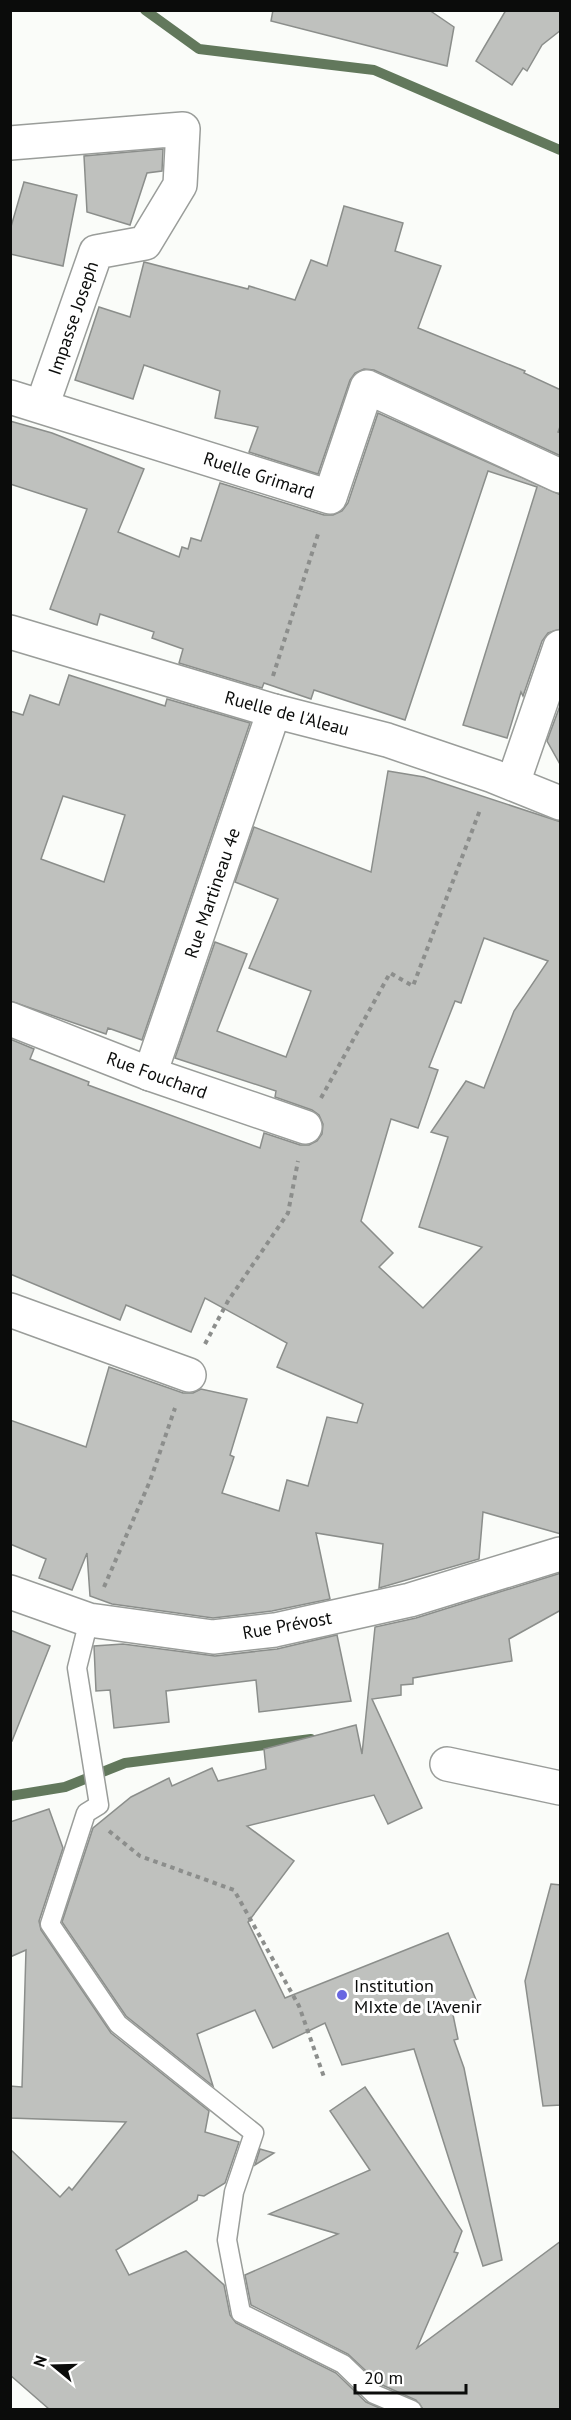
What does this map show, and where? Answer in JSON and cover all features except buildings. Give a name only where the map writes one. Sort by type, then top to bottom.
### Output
[{"type":"street","name":"Impasse Joseph","points":[[10,143],[183,129],[180,185],[145,243],[96,252],[42,406]]},
{"type":"street","name":"Ruelle Grimard","points":[[10,397],[330,497],[367,387],[561,476]]},
{"type":"street","name":"Ruelle de l'Aleau","points":[[10,632],[268,709],[387,740],[503,779],[561,803]]},
{"type":"street","points":[[503,779],[561,647]]},
{"type":"street","name":"Rue Martineau 4e","points":[[150,1074],[268,709]]},
{"type":"street","name":"Rue Fouchard","points":[[10,1019],[150,1074],[305,1127]]},
{"type":"street","points":[[10,1310],[189,1375]]},
{"type":"street","name":"Rue Prévost","points":[[10,1592],[89,1620],[213,1637],[275,1630],[410,1600],[561,1554]]},
{"type":"street","points":[[447,1764],[561,1788]]},
{"type":"lane","points":[[89,1620],[77,1668],[87,1738],[92,1809],[50,1924],[118,2024],[254,2133],[234,2192],[227,2240],[241,2313],[343,2364],[374,2394],[412,2409]]},
{"type":"path","points":[[268,709],[330,497]]},
{"type":"path","points":[[89,1620],[150,1481],[189,1375],[228,1301],[288,1213],[305,1127],[390,973],[413,986],[503,779]]},
{"type":"path","points":[[92,1809],[140,1856],[234,1890],[299,2006],[324,2077]]},
{"type":"waterway","points":[[145,10],[199,49],[374,70],[560,150]]},
{"type":"waterway","points":[[10,1796],[65,1787],[125,1763],[311,1739]]},
{"type":"place","name":"Institution MIxte de l'Avenir","points":[[342,1995]]}]
